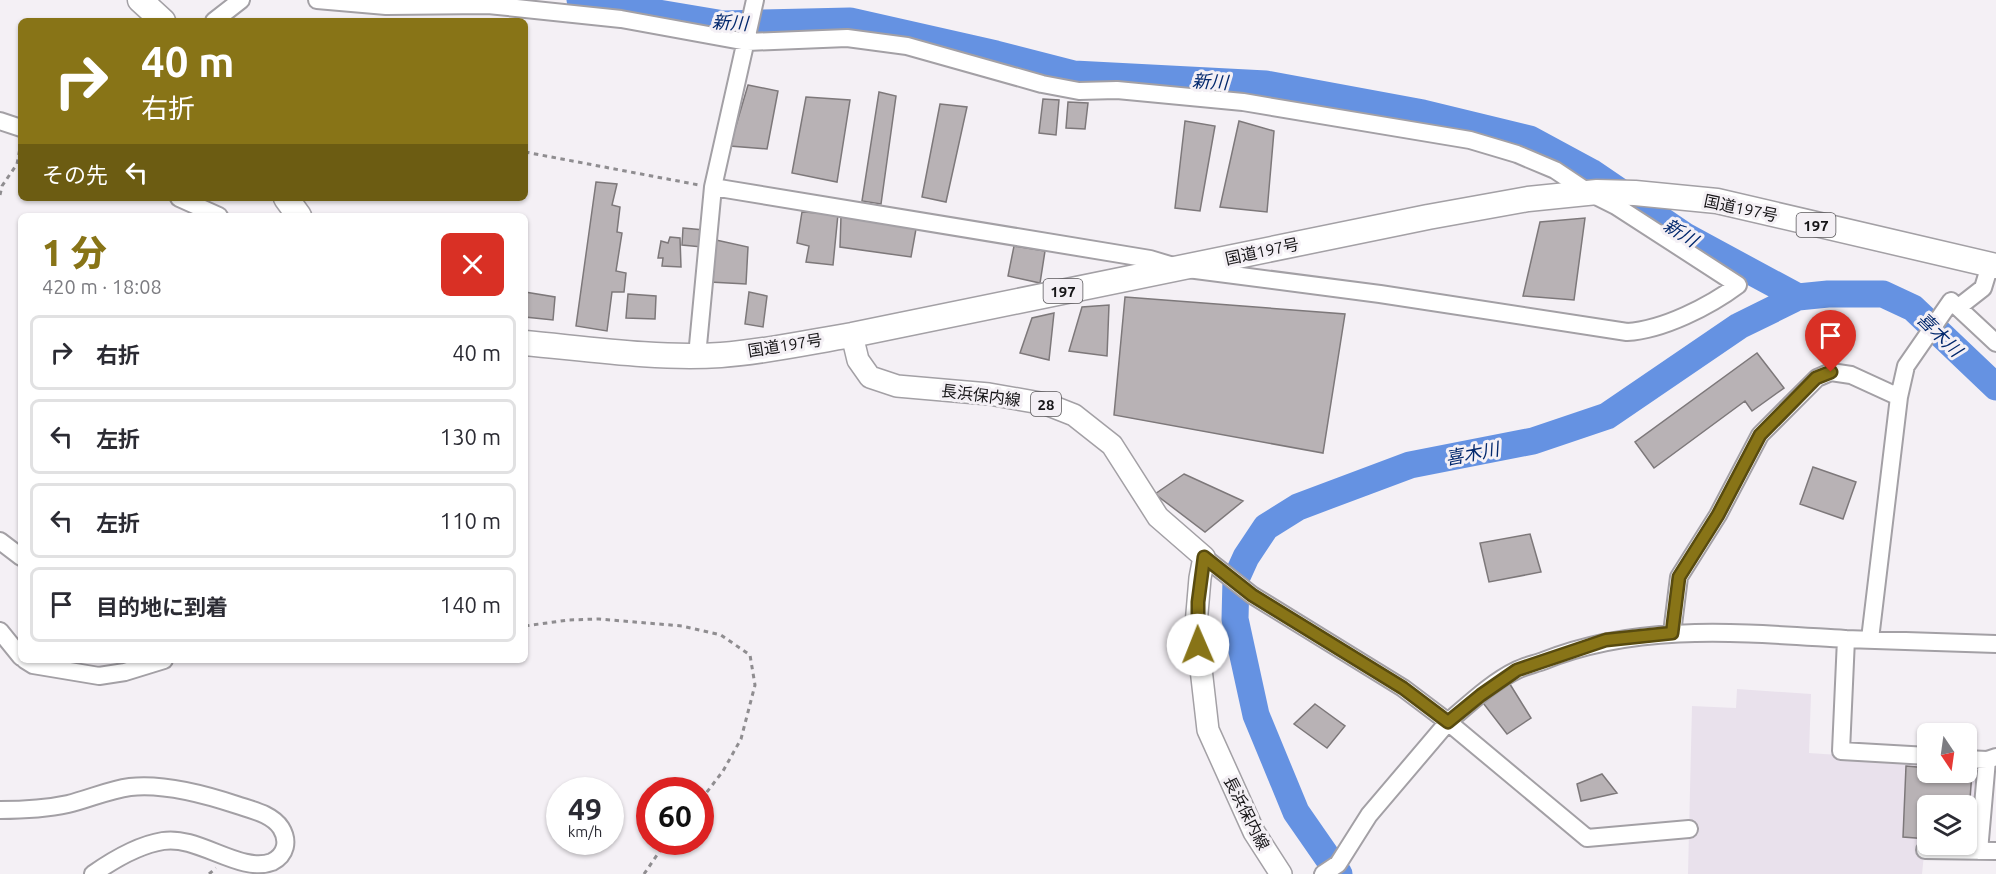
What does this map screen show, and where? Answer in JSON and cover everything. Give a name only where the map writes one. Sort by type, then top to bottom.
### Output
[{"type":"highway","points":[[140,0],[160,18]]},
{"type":"highway","name":"国道197号","points":[[528,343],[610,352],[697,356],[767,349],[852,335],[1439,215],[1528,199],[1593,192],[1635,193],[1718,201],[1993,266]]},
{"type":"main road","name":"長浜保内線","points":[[852,335],[858,360],[870,377],[897,386],[989,394],[1046,404],[1074,415],[1112,445],[1158,517],[1208,560],[1200,578],[1196,625],[1208,730],[1254,832],[1281,874]]},
{"type":"street","points":[[218,18],[241,0]]},
{"type":"street","points":[[316,0],[386,6],[488,5],[621,19],[747,42],[848,38],[907,46],[1042,84],[1080,91],[1117,90],[1243,102],[1470,140],[1517,154],[1555,170],[1616,206],[1738,285],[1720,298],[1647,331],[1627,332],[1380,294],[1180,268],[1139,257],[713,187]]},
{"type":"street","points":[[697,356],[713,187],[755,0]]},
{"type":"street","points":[[0,121],[18,127]]},
{"type":"street","points":[[186,201],[212,213]]},
{"type":"street","points":[[1870,639],[1899,397],[1906,366],[1953,306],[1983,288],[1993,266]]},
{"type":"street","points":[[1953,306],[1996,342]]},
{"type":"street","points":[[1672,633],[1679,577],[1718,515],[1760,435],[1816,378],[1831,372],[1851,375],[1899,397]]},
{"type":"street","points":[[0,541],[18,556]]},
{"type":"street","points":[[1208,560],[1252,595],[1403,688],[1448,722],[1587,838],[1689,829]]},
{"type":"street","points":[[0,631],[18,653]]},
{"type":"street","points":[[1323,874],[1338,864],[1369,815],[1448,722],[1517,670],[1606,640],[1672,633],[1774,634],[1996,644]]},
{"type":"street","points":[[1846,639],[1841,751],[1917,755]]},
{"type":"street","points":[[30,663],[99,676],[125,672],[154,663]]},
{"type":"street","points":[[1988,851],[1992,759]]},
{"type":"street","points":[[0,810],[44,808],[115,790],[147,786],[193,792],[256,811],[271,818],[280,827],[285,838],[285,849],[280,858],[268,864],[250,865],[194,845],[163,840],[136,849],[93,874]]},
{"type":"path","points":[[528,153],[713,187]]},
{"type":"path","points":[[0,195],[2,186],[16,164],[18,155]]},
{"type":"path","points":[[528,626],[568,620],[599,619],[682,626],[721,635],[750,655],[754,685],[741,739],[714,783]]},
{"type":"path","points":[[644,874],[657,855]]},
{"type":"shaded area","points":[[1737,689],[1811,694],[1809,753],[1917,760],[1917,783],[1977,783],[1977,764],[1980,764],[1977,799],[1977,795],[1917,795],[1917,855],[1924,855],[1922,874],[1688,874],[1692,706],[1736,708]]},
{"type":"building","points":[[748,85],[778,91],[767,149],[730,146]]},
{"type":"building","points":[[879,92],[896,96],[881,204],[862,201]]},
{"type":"building","points":[[806,97],[850,100],[837,182],[792,173]]},
{"type":"building","points":[[1043,99],[1059,100],[1056,135],[1039,133]]},
{"type":"building","points":[[1068,102],[1088,103],[1085,129],[1066,128]]},
{"type":"building","points":[[940,104],[967,107],[946,202],[922,197]]},
{"type":"building","points":[[1185,121],[1215,126],[1200,211],[1175,208]]},
{"type":"building","points":[[1239,121],[1274,131],[1267,212],[1220,207]]},
{"type":"building","points":[[596,182],[617,184],[612,205],[620,207],[617,232],[622,233],[616,271],[626,273],[624,292],[612,292],[607,331],[576,326]]},
{"type":"building","points":[[802,212],[838,214],[833,265],[806,262],[809,246],[797,243]]},
{"type":"building","points":[[841,216],[916,229],[911,257],[840,247]]},
{"type":"building","points":[[1585,218],[1574,300],[1523,296],[1540,222]]},
{"type":"building","points":[[683,228],[704,230],[702,247],[682,245]]},
{"type":"building","points":[[670,237],[680,238],[681,267],[662,266],[663,258],[658,258],[661,241],[668,243]]},
{"type":"building","points":[[716,240],[748,247],[746,284],[710,282]]},
{"type":"building","points":[[1014,246],[1045,251],[1040,283],[1008,276]]},
{"type":"building","points":[[528,292],[555,297],[553,320],[528,317]]},
{"type":"building","points":[[749,292],[767,296],[763,327],[745,324]]},
{"type":"building","points":[[628,294],[656,296],[655,319],[626,318]]},
{"type":"building","points":[[1125,297],[1345,314],[1323,453],[1114,415]]},
{"type":"building","points":[[1109,305],[1107,356],[1069,351],[1082,307]]},
{"type":"building","points":[[1054,313],[1049,360],[1020,353],[1032,318]]},
{"type":"building","points":[[1757,353],[1784,388],[1752,411],[1745,401],[1654,468],[1635,442]]},
{"type":"building","points":[[1813,467],[1856,482],[1843,519],[1800,504]]},
{"type":"building","points":[[1184,474],[1243,501],[1205,532],[1155,494]]},
{"type":"building","points":[[1530,534],[1541,572],[1489,582],[1480,543]]},
{"type":"building","points":[[1508,681],[1531,718],[1507,734],[1480,699]]},
{"type":"building","points":[[1315,704],[1345,726],[1327,748],[1294,724]]},
{"type":"building","points":[[1906,766],[1917,767],[1917,783],[1971,783],[1970,795],[1917,795],[1917,838],[1903,837]]},
{"type":"building","points":[[1602,774],[1617,793],[1581,801],[1577,784]]},
{"type":"waterway","name":"新川","points":[[580,0],[724,24],[850,21],[1074,74],[1266,84],[1423,113],[1530,139],[1591,172],[1685,236],[1798,297]]},
{"type":"waterway","name":"喜木川","points":[[1339,874],[1296,812],[1256,715],[1235,619],[1236,579],[1246,557],[1266,527],[1298,507],[1410,465],[1533,441],[1607,416],[1739,326],[1798,297],[1828,294],[1883,294],[1913,308],[1996,387]]},
{"type":"route","points":[[1198,645],[1196,625],[1204,557],[1252,595],[1403,688],[1448,722],[1517,670],[1606,640],[1672,633],[1679,577],[1701,545],[1760,435],[1816,378],[1831,372]]}]
